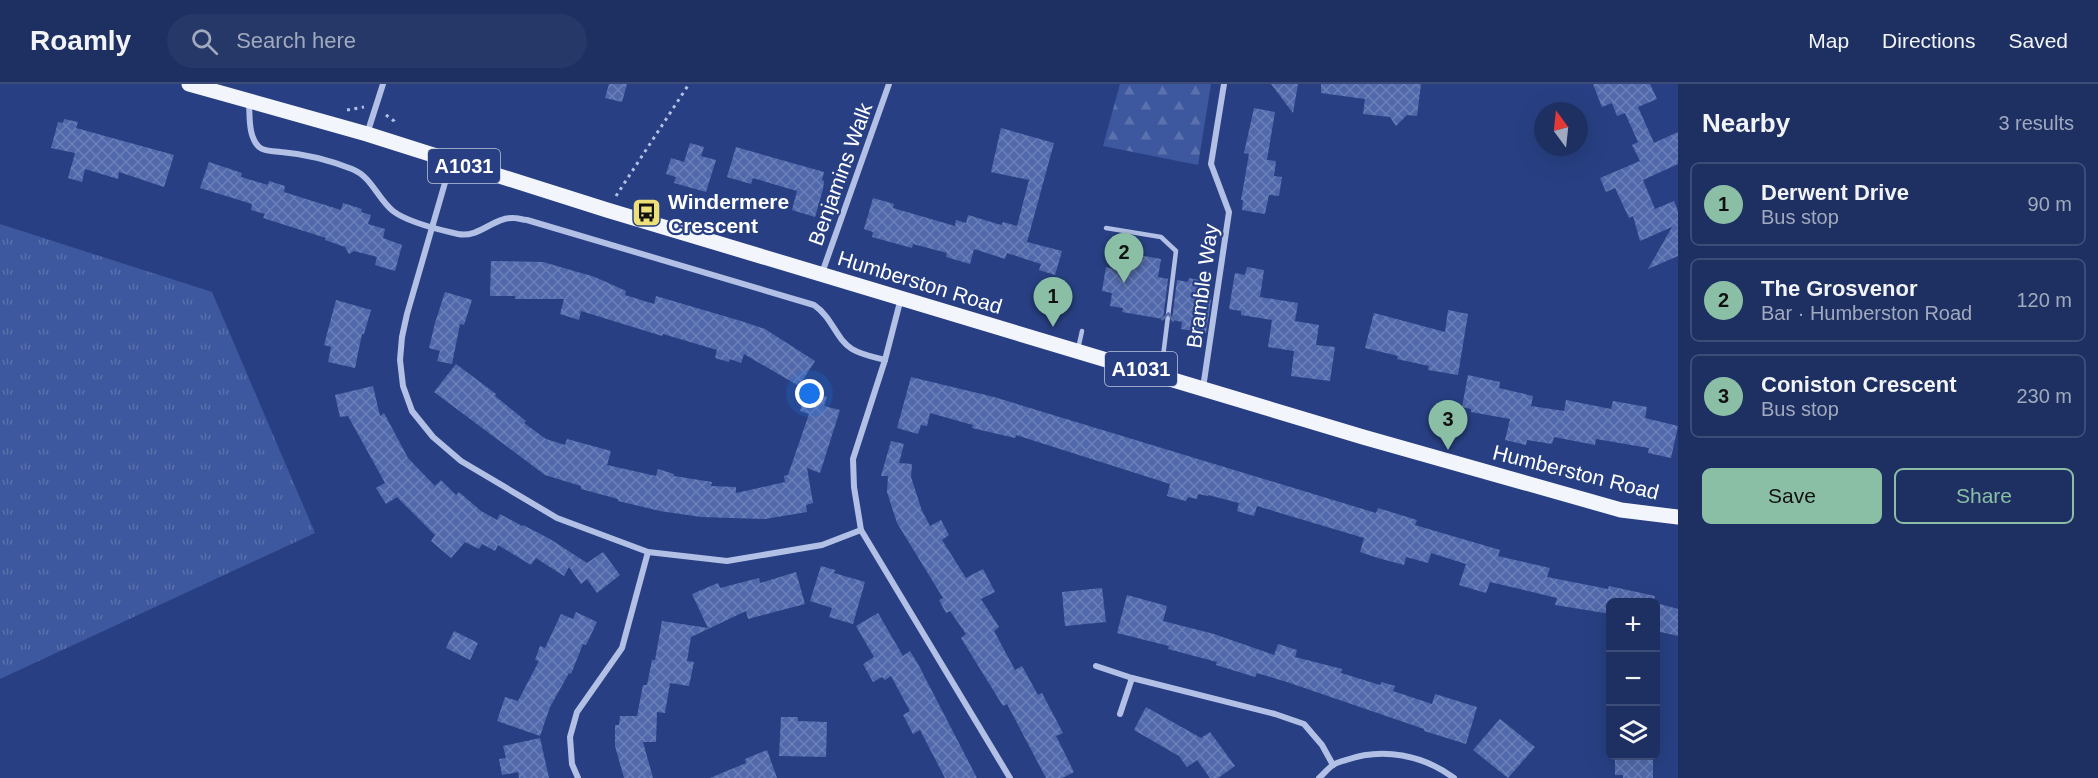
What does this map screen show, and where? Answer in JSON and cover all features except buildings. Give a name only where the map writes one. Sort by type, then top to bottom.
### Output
[{"type":"main road","name":"Humberston Road","points":[[189,84],[367,134],[607,210],[1363,437],[1621,510],[1678,517]]},
{"type":"street","points":[[367,134],[383,84]]},
{"type":"street","name":"Benjamins Walk","points":[[821,275],[889,84]]},
{"type":"street","name":"Bramble Way","points":[[1203,388],[1229,212],[1211,164],[1224,84]]},
{"type":"street","points":[[249,102],[252,135],[257,145],[263,150],[305,154],[355,170],[371,182],[394,212],[409,219],[469,235],[485,230],[500,221],[513,218],[814,305],[823,311],[842,340],[852,349],[885,360]]},
{"type":"street","points":[[451,162],[402,337],[400,360],[403,386],[412,411],[433,438],[461,461],[557,518],[648,552],[727,561],[822,545],[861,530]]},
{"type":"street","points":[[901,297],[885,360],[853,459],[854,487],[861,530],[1010,778]]},
{"type":"street","points":[[578,778],[572,764],[570,736],[577,712],[622,648],[648,552]]},
{"type":"street","points":[[1096,666],[1132,678],[1275,714],[1304,724],[1322,745],[1333,765]]},
{"type":"street","points":[[1120,714],[1132,678]]},
{"type":"street","points":[[1319,778],[1333,765],[1355,757],[1373,754],[1411,756],[1431,764],[1454,778]]},
{"type":"lane","points":[[1106,228],[1161,237],[1176,251],[1161,375]]},
{"type":"lane","points":[[1077,351],[1082,331]]},
{"type":"path","points":[[607,210],[689,84]]},
{"type":"green space","points":[[1120,84],[1211,84],[1198,165],[1103,146]]},
{"type":"green space","points":[[0,224],[212,292],[315,533],[0,679]]},
{"type":"place","name":"Windermere Crescent","points":[[647,213]]},
{"type":"place","name":"The Grosvenor","points":[[1124,283]]},
{"type":"place","name":"Derwent Drive","points":[[1053,327]]},
{"type":"place","name":"Coniston Crescent","points":[[1448,450]]}]
